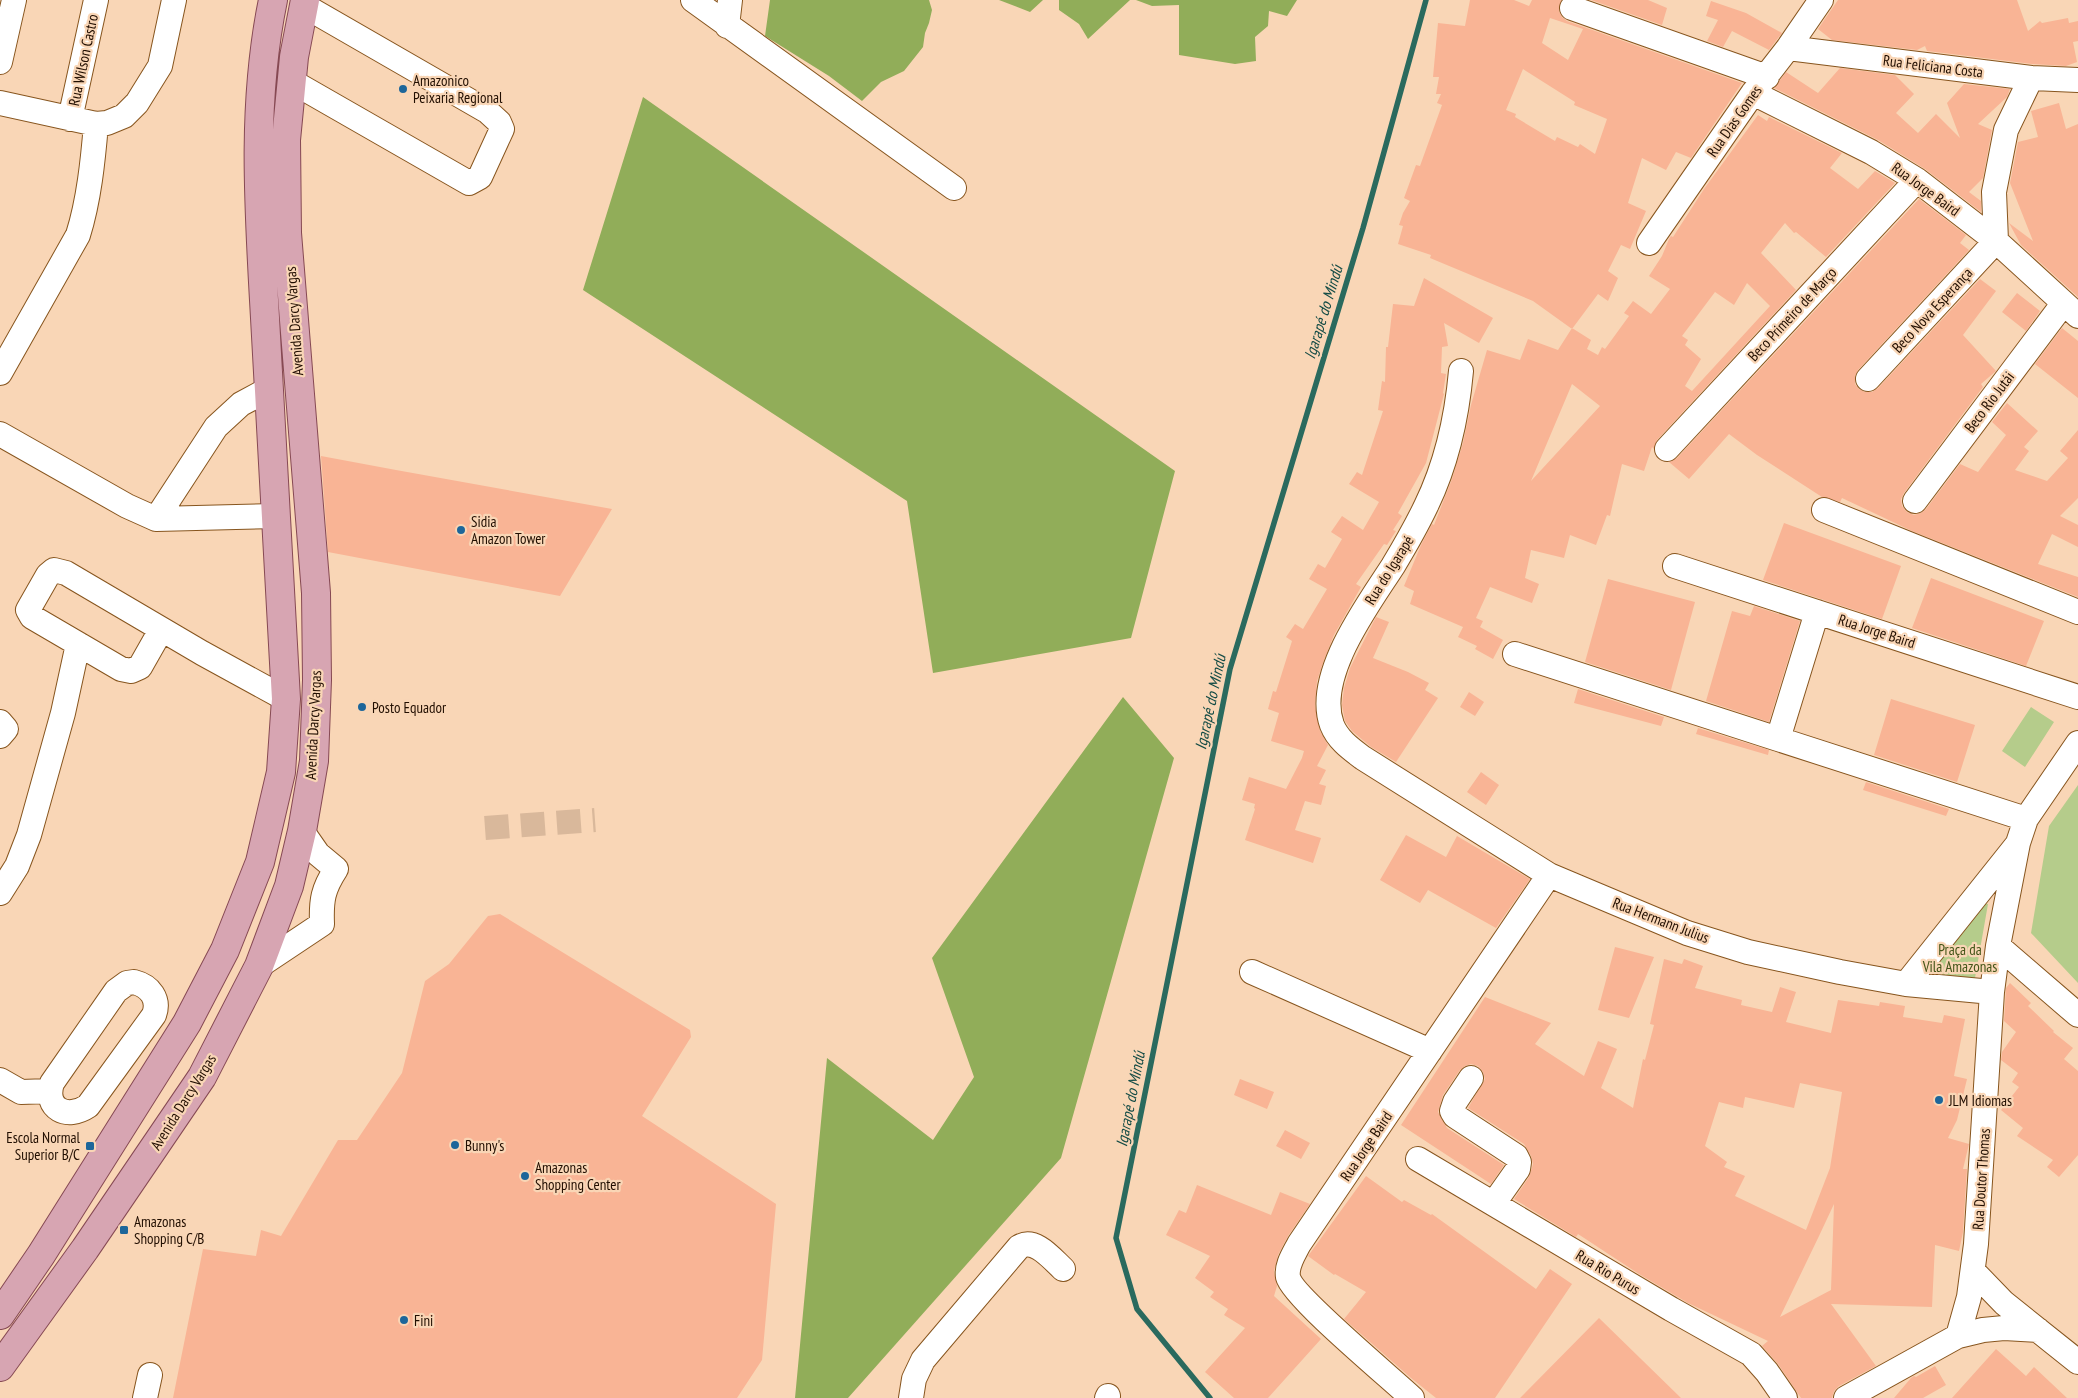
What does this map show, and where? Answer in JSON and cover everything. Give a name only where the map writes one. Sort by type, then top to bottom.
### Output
[{"type":"main road","name":"Avenida Darcy Vargas","points":[[0,1316],[187,1023],[226,950],[260,862],[281,772],[286,699],[257,183],[260,90],[267,30],[273,0]]},
{"type":"main road","name":"Avenida Darcy Vargas","points":[[0,1367],[85,1249],[202,1077],[259,966],[289,886],[302,831],[314,761],[317,680],[316,593],[287,233],[286,140],[294,57],[304,3]]},
{"type":"main road","points":[[0,1283],[33,1267]]},
{"type":"street","points":[[0,62],[14,0]]},
{"type":"street","name":"Rua Wilson Castro","points":[[70,119],[96,0]]},
{"type":"street","points":[[0,103],[96,124],[107,123],[124,116],[137,103],[160,66],[174,0]]},
{"type":"street","points":[[693,0],[954,188]]},
{"type":"street","points":[[727,26],[730,0]]},
{"type":"street","name":"Rua Dias Gomes","points":[[1649,243],[1821,0]]},
{"type":"street","points":[[292,80],[469,183],[480,177],[502,129],[499,122],[487,112],[304,3]]},
{"type":"street","name":"Rua Jorge Baird","points":[[1572,8],[1760,85],[1871,152],[1917,180],[1996,241],[2070,310]]},
{"type":"street","name":"Rua Feliciana Costa","points":[[1788,48],[2031,78],[2078,80]]},
{"type":"street","points":[[1996,241],[1994,192],[2006,130],[2031,78]]},
{"type":"street","points":[[0,373],[78,235],[93,159],[96,124]]},
{"type":"street","name":"Beco Primeiro de Março","points":[[1668,449],[1917,180]]},
{"type":"street","name":"Beco Nova Esperança","points":[[1868,379],[1996,241]]},
{"type":"street","name":"Beco Rio Jutái","points":[[1915,501],[2046,329],[2070,310]]},
{"type":"street","name":"Rua do Igarapé","points":[[1363,758],[1343,743],[1332,725],[1331,684],[1345,643],[1412,534],[1427,504],[1446,458],[1458,402],[1461,370]]},
{"type":"street","points":[[156,519],[216,427],[241,404],[269,389]]},
{"type":"street","points":[[0,434],[127,506],[156,519],[276,516]]},
{"type":"street","points":[[1824,510],[2078,612]]},
{"type":"street","name":"Rua Jorge Baird","points":[[1675,566],[2078,697]]},
{"type":"street","points":[[162,630],[140,667],[131,671],[121,669],[32,617],[28,610],[48,576],[54,570],[66,573],[162,630],[286,699]]},
{"type":"street","points":[[1778,739],[1816,612]]},
{"type":"street","points":[[0,893],[17,866],[29,836],[63,713],[78,644]]},
{"type":"street","points":[[1515,654],[2026,819]]},
{"type":"street","points":[[0,722],[6,729],[0,736]]},
{"type":"street","name":"Rua Doutor Thomas","points":[[1958,1336],[1964,1317],[1973,1271],[1976,1244],[1992,992],[1998,946],[2018,842],[2026,819],[2078,742]]},
{"type":"street","name":"Rua Hermann Julius","points":[[1363,758],[1550,875],[1688,933],[1748,952],[1906,984],[1992,992]]},
{"type":"street","points":[[259,966],[322,924],[321,901],[328,881],[336,869],[318,854],[302,831]]},
{"type":"street","name":"Rua Doutor Thomas","points":[[1906,984],[2018,842]]},
{"type":"street","name":"Rua Jorge Baird","points":[[1412,1398],[1311,1306],[1292,1286],[1288,1275],[1289,1262],[1299,1244],[1550,875]]},
{"type":"street","points":[[1998,946],[2078,1015]]},
{"type":"street","points":[[1252,972],[1430,1051]]},
{"type":"street","points":[[134,982],[141,984],[152,994],[156,1002],[156,1009],[125,1055],[88,1106],[81,1111],[65,1113],[53,1103],[50,1091],[52,1083],[116,991],[127,983],[134,982]]},
{"type":"street","points":[[125,1055],[154,1075]]},
{"type":"street","points":[[1471,1078],[1455,1102],[1452,1111],[1455,1116],[1516,1156],[1519,1162],[1518,1169],[1494,1203]]},
{"type":"street","points":[[0,1080],[21,1092],[50,1091]]},
{"type":"street","name":"Rua Rio Purus","points":[[1418,1159],[1671,1310],[1751,1354],[1767,1372],[1785,1398]]},
{"type":"street","points":[[911,1398],[914,1379],[922,1360],[1019,1247],[1025,1244],[1032,1244],[1063,1269]]},
{"type":"street","points":[[1973,1271],[1999,1299],[2078,1362]]},
{"type":"street","points":[[1846,1398],[1958,1336],[1983,1330],[2004,1328],[2038,1330]]},
{"type":"green space","points":[[770,0],[929,0],[932,10],[923,47],[904,71],[881,82],[862,101],[829,76],[765,36]]},
{"type":"green space","points":[[999,0],[1043,0],[1030,12]]},
{"type":"green space","points":[[1059,0],[1130,0],[1088,39],[1079,24],[1059,10]]},
{"type":"green space","points":[[1136,0],[1297,0],[1287,16],[1269,11],[1268,26],[1255,37],[1256,61],[1235,64],[1179,55],[1179,5],[1152,6]]},
{"type":"green space","points":[[643,97],[1175,471],[1131,638],[933,673],[907,501],[583,290]]},
{"type":"green space","points":[[1123,697],[1174,758],[1061,1158],[848,1398],[795,1398],[827,1058],[933,1140],[974,1077],[932,958]]},
{"type":"green space","points":[[2031,707],[2054,722],[2025,767],[2002,751]]},
{"type":"green space","points":[[2078,785],[2078,983],[2031,933],[2049,826]]},
{"type":"green space","name":"Praça da Vila Amazonas","points":[[1977,902],[1988,904],[1975,978],[1926,973]]},
{"type":"building","points":[[1470,0],[1514,0],[1529,6],[1532,0],[1561,0],[1559,11],[1567,21],[1742,83],[1691,158],[1676,152],[1666,170],[1642,158],[1628,203],[1646,211],[1630,249],[1621,245],[1608,271],[1618,278],[1608,301],[1598,294],[1572,329],[1533,301],[1430,258],[1431,255],[1398,244],[1403,226],[1399,225],[1410,201],[1404,198],[1416,165],[1420,166],[1442,105],[1437,103],[1441,94],[1436,94],[1439,77],[1433,77],[1438,23],[1465,26]],"holes":[[[1550,18],[1583,29],[1568,60],[1542,43]],[[1523,69],[1575,102],[1574,105],[1607,119],[1595,154],[1580,144],[1578,147],[1557,137],[1555,141],[1515,117],[1516,114],[1506,110]]]},
{"type":"building","points":[[1591,0],[1648,0],[1667,8],[1662,25]]},
{"type":"building","points":[[1838,0],[2017,0],[2028,31],[2040,21],[2042,23],[2068,18],[2069,23],[2078,21],[2078,41],[2073,42],[2077,62],[2066,66],[2032,64],[1927,51],[1925,46],[1917,50],[1832,40],[1818,29]]},
{"type":"building","points":[[1711,1],[1746,13],[1782,33],[1769,50],[1732,31],[1723,47],[1707,41],[1718,20],[1706,16]]},
{"type":"building","points":[[1840,68],[1895,75],[1914,94],[1896,113],[1918,133],[1936,114],[1960,138],[1947,103],[1964,84],[2010,89],[2007,97],[1978,124],[1992,130],[1983,178],[1969,192],[1981,201],[1981,212],[1925,169],[1878,140],[1774,88],[1786,72],[1818,93]]},
{"type":"building","points":[[2059,103],[2066,129],[2078,124],[2078,297],[2021,245],[2009,223],[2033,241],[2010,183],[2018,142],[2038,137],[2031,111]]},
{"type":"building","points":[[1758,115],[1767,121],[1769,117],[1842,153],[1830,168],[1858,189],[1875,171],[1895,183],[1826,257],[1796,232],[1794,233],[1785,223],[1761,253],[1796,290],[1657,440],[1654,449],[1652,447],[1644,471],[1622,464],[1610,516],[1607,515],[1596,545],[1570,535],[1564,558],[1531,550],[1525,578],[1539,584],[1532,603],[1490,587],[1476,618],[1483,621],[1480,627],[1503,640],[1493,659],[1475,649],[1477,646],[1458,637],[1463,627],[1410,604],[1414,591],[1404,586],[1421,545],[1432,524],[1434,525],[1452,479],[1487,350],[1520,360],[1528,339],[1558,350],[1572,328],[1591,340],[1587,349],[1598,355],[1602,347],[1605,349],[1629,316],[1624,313],[1633,301],[1651,314],[1670,289],[1649,276],[1662,256],[1669,239],[1671,236],[1673,237],[1704,189]],"holes":[[[1747,283],[1770,306],[1692,391],[1685,386],[1701,359],[1685,345],[1688,340],[1682,336],[1715,292],[1734,305]],[[1572,384],[1600,406],[1531,481]]]},
{"type":"building","points":[[1919,199],[1966,235],[1960,243],[1969,250],[1858,370],[1855,376],[1855,384],[1865,392],[1872,392],[1878,388],[1980,279],[1996,291],[1963,335],[1996,371],[1981,384],[1983,387],[1904,493],[1901,499],[1902,506],[1907,512],[1914,515],[1921,513],[1960,464],[1978,472],[2006,435],[1992,422],[2007,403],[2038,431],[2024,447],[2029,451],[2015,470],[2047,481],[2068,458],[2060,451],[2078,430],[2078,498],[2060,516],[2078,525],[2078,547],[2052,534],[2038,564],[2078,577],[2078,597],[1912,531],[1842,498],[1840,502],[1822,497],[1757,455],[1729,434],[1689,479],[1669,462],[1677,458]]},
{"type":"building","points":[[1424,278],[1493,318],[1479,343],[1444,323],[1448,346],[1442,347],[1441,373],[1446,374],[1444,394],[1426,463],[1398,513],[1402,516],[1393,530],[1396,531],[1387,545],[1384,544],[1356,584],[1361,587],[1334,635],[1317,681],[1315,705],[1320,731],[1328,745],[1317,766],[1326,770],[1319,784],[1326,786],[1321,805],[1305,801],[1295,830],[1321,838],[1313,863],[1245,840],[1255,804],[1242,800],[1249,777],[1286,789],[1302,758],[1304,751],[1271,741],[1279,713],[1268,709],[1273,691],[1276,692],[1292,641],[1286,637],[1295,624],[1303,629],[1327,589],[1309,579],[1318,564],[1325,568],[1342,539],[1331,532],[1342,516],[1363,530],[1379,502],[1349,484],[1357,472],[1362,475],[1383,411],[1378,410],[1382,381],[1385,382],[1386,347],[1388,347],[1393,304],[1414,306]]},
{"type":"building","points":[[2017,293],[2040,311],[2026,331],[2002,312]]},
{"type":"building","points":[[2062,328],[2078,341],[2078,398],[2035,364]]},
{"type":"building","name":"Sidia Amazon Tower","points":[[321,456],[612,509],[560,596],[328,552]]},
{"type":"building","points":[[1784,523],[1901,566],[1882,619],[1763,580]]},
{"type":"building","points":[[1931,578],[2044,621],[2026,666],[1912,628]]},
{"type":"building","points":[[1608,579],[1695,602],[1671,690],[1585,662]]},
{"type":"building","points":[[1754,606],[1800,621],[1769,722],[1706,701],[1732,611],[1750,616]]},
{"type":"building","points":[[1376,617],[1389,622],[1373,658],[1429,683],[1425,690],[1438,698],[1396,762],[1371,747],[1352,731],[1345,721],[1342,705],[1344,688],[1350,668]]},
{"type":"building","points":[[1578,689],[1664,717],[1661,726],[1574,703]]},
{"type":"building","points":[[1469,692],[1484,702],[1475,716],[1460,707]]},
{"type":"building","points":[[1891,699],[1975,725],[1957,782],[1874,755]]},
{"type":"building","points":[[1698,728],[1769,750],[1768,755],[1696,734]]},
{"type":"building","points":[[1481,772],[1499,785],[1486,805],[1467,792]]},
{"type":"building","points":[[1866,782],[1949,809],[1946,816],[1863,790]]},
{"type":"building","points":[[1406,835],[1446,857],[1457,836],[1530,879],[1496,928],[1428,890],[1420,903],[1380,880]]},
{"type":"building","name":"Amazonas Shopping Center","points":[[500,914],[690,1030],[691,1037],[642,1116],[776,1204],[762,1360],[737,1398],[173,1398],[203,1249],[256,1256],[261,1230],[281,1236],[338,1140],[357,1140],[402,1073],[425,981],[449,964],[488,916]]},
{"type":"building","points":[[1615,947],[1654,957],[1629,1018],[1598,1010]]},
{"type":"building","points":[[1664,959],[1682,964],[1684,959],[1703,966],[1695,988],[1742,1000],[1741,1005],[1772,1012],[1780,987],[1796,992],[1786,1022],[1831,1033],[1838,1000],[1879,1006],[1880,1002],[1905,1006],[1903,1017],[1942,1023],[1944,1015],[1965,1019],[1954,1076],[1967,1079],[1957,1120],[1948,1138],[1969,1144],[1963,1169],[1967,1169],[1963,1232],[1959,1251],[1935,1245],[1932,1307],[1831,1304],[1876,1366],[1839,1386],[1834,1391],[1832,1398],[1801,1398],[1778,1364],[1762,1346],[1768,1341],[1688,1303],[1578,1234],[1576,1237],[1514,1199],[1529,1177],[1533,1164],[1531,1156],[1524,1144],[1468,1108],[1485,1079],[1483,1072],[1478,1066],[1471,1064],[1460,1070],[1443,1095],[1438,1112],[1447,1128],[1504,1165],[1491,1184],[1401,1125],[1485,997],[1551,1023],[1535,1044],[1584,1076],[1598,1041],[1617,1049],[1601,1088],[1633,1108],[1643,1059],[1645,1060],[1654,1025],[1650,1024]],"holes":[[[1800,1083],[1842,1092],[1830,1168],[1806,1230],[1735,1196],[1745,1176],[1724,1167],[1727,1162],[1705,1146],[1719,1102],[1743,1108],[1745,1097],[1794,1108]],[[1834,1204],[1831,1290],[1780,1317],[1819,1236]]]},
{"type":"building","points":[[2010,983],[2031,1003],[2028,1006],[2053,1032],[2073,1048],[2064,1059],[2078,1071],[2078,1155],[2059,1177],[2047,1167],[2053,1160],[2017,1136],[2023,1128],[2001,1110],[2019,1087],[2012,1082],[2018,1073],[2001,1060],[2002,1052],[2016,1032],[2004,1021],[2006,988]]},
{"type":"building","points":[[1240,1079],[1274,1092],[1267,1109],[1234,1095]]},
{"type":"building","points":[[1285,1130],[1310,1143],[1301,1159],[1276,1146]]},
{"type":"building","points":[[1366,1176],[1402,1202],[1404,1200],[1432,1214],[1536,1289],[1550,1269],[1572,1284],[1495,1398],[1436,1398],[1344,1319],[1366,1292],[1334,1275],[1308,1256]]},
{"type":"building","points":[[1197,1185],[1271,1215],[1280,1192],[1310,1204],[1288,1236],[1278,1255],[1274,1271],[1277,1286],[1274,1296],[1321,1339],[1268,1398],[1234,1398],[1205,1372],[1245,1328],[1224,1315],[1228,1309],[1210,1297],[1214,1292],[1195,1278],[1210,1256],[1166,1235],[1179,1210],[1186,1213]]},
{"type":"building","points":[[1599,1318],[1681,1398],[1520,1398]]},
{"type":"building","points":[[1996,1349],[2026,1376],[2034,1367],[2067,1398],[1952,1398]]},
{"type":"building","points":[[1935,1366],[1946,1385],[1923,1398],[1894,1398],[1911,1378]]},
{"type":"waterway","name":"Igarapé do Mindú","points":[[1210,1398],[1137,1309],[1116,1238],[1230,669],[1363,228],[1426,0]]},
{"type":"tunnel","points":[[485,828],[595,820]]},
{"type":"place","name":"Amazonico Peixaria Regional","points":[[403,89]]},
{"type":"place","name":"Sidia Amazon Tower","points":[[461,530]]},
{"type":"place","name":"Posto Equador","points":[[362,707]]},
{"type":"place","name":"JLM Idiomas","points":[[1939,1100]]},
{"type":"place","name":"Bunny's","points":[[455,1145]]},
{"type":"place","name":"Escola Normal Superior B/C","points":[[90,1146]]},
{"type":"place","name":"Amazonas Shopping Center","points":[[525,1176]]},
{"type":"place","name":"Amazonas Shopping C/B","points":[[124,1230]]},
{"type":"place","name":"Fini","points":[[404,1320]]}]
